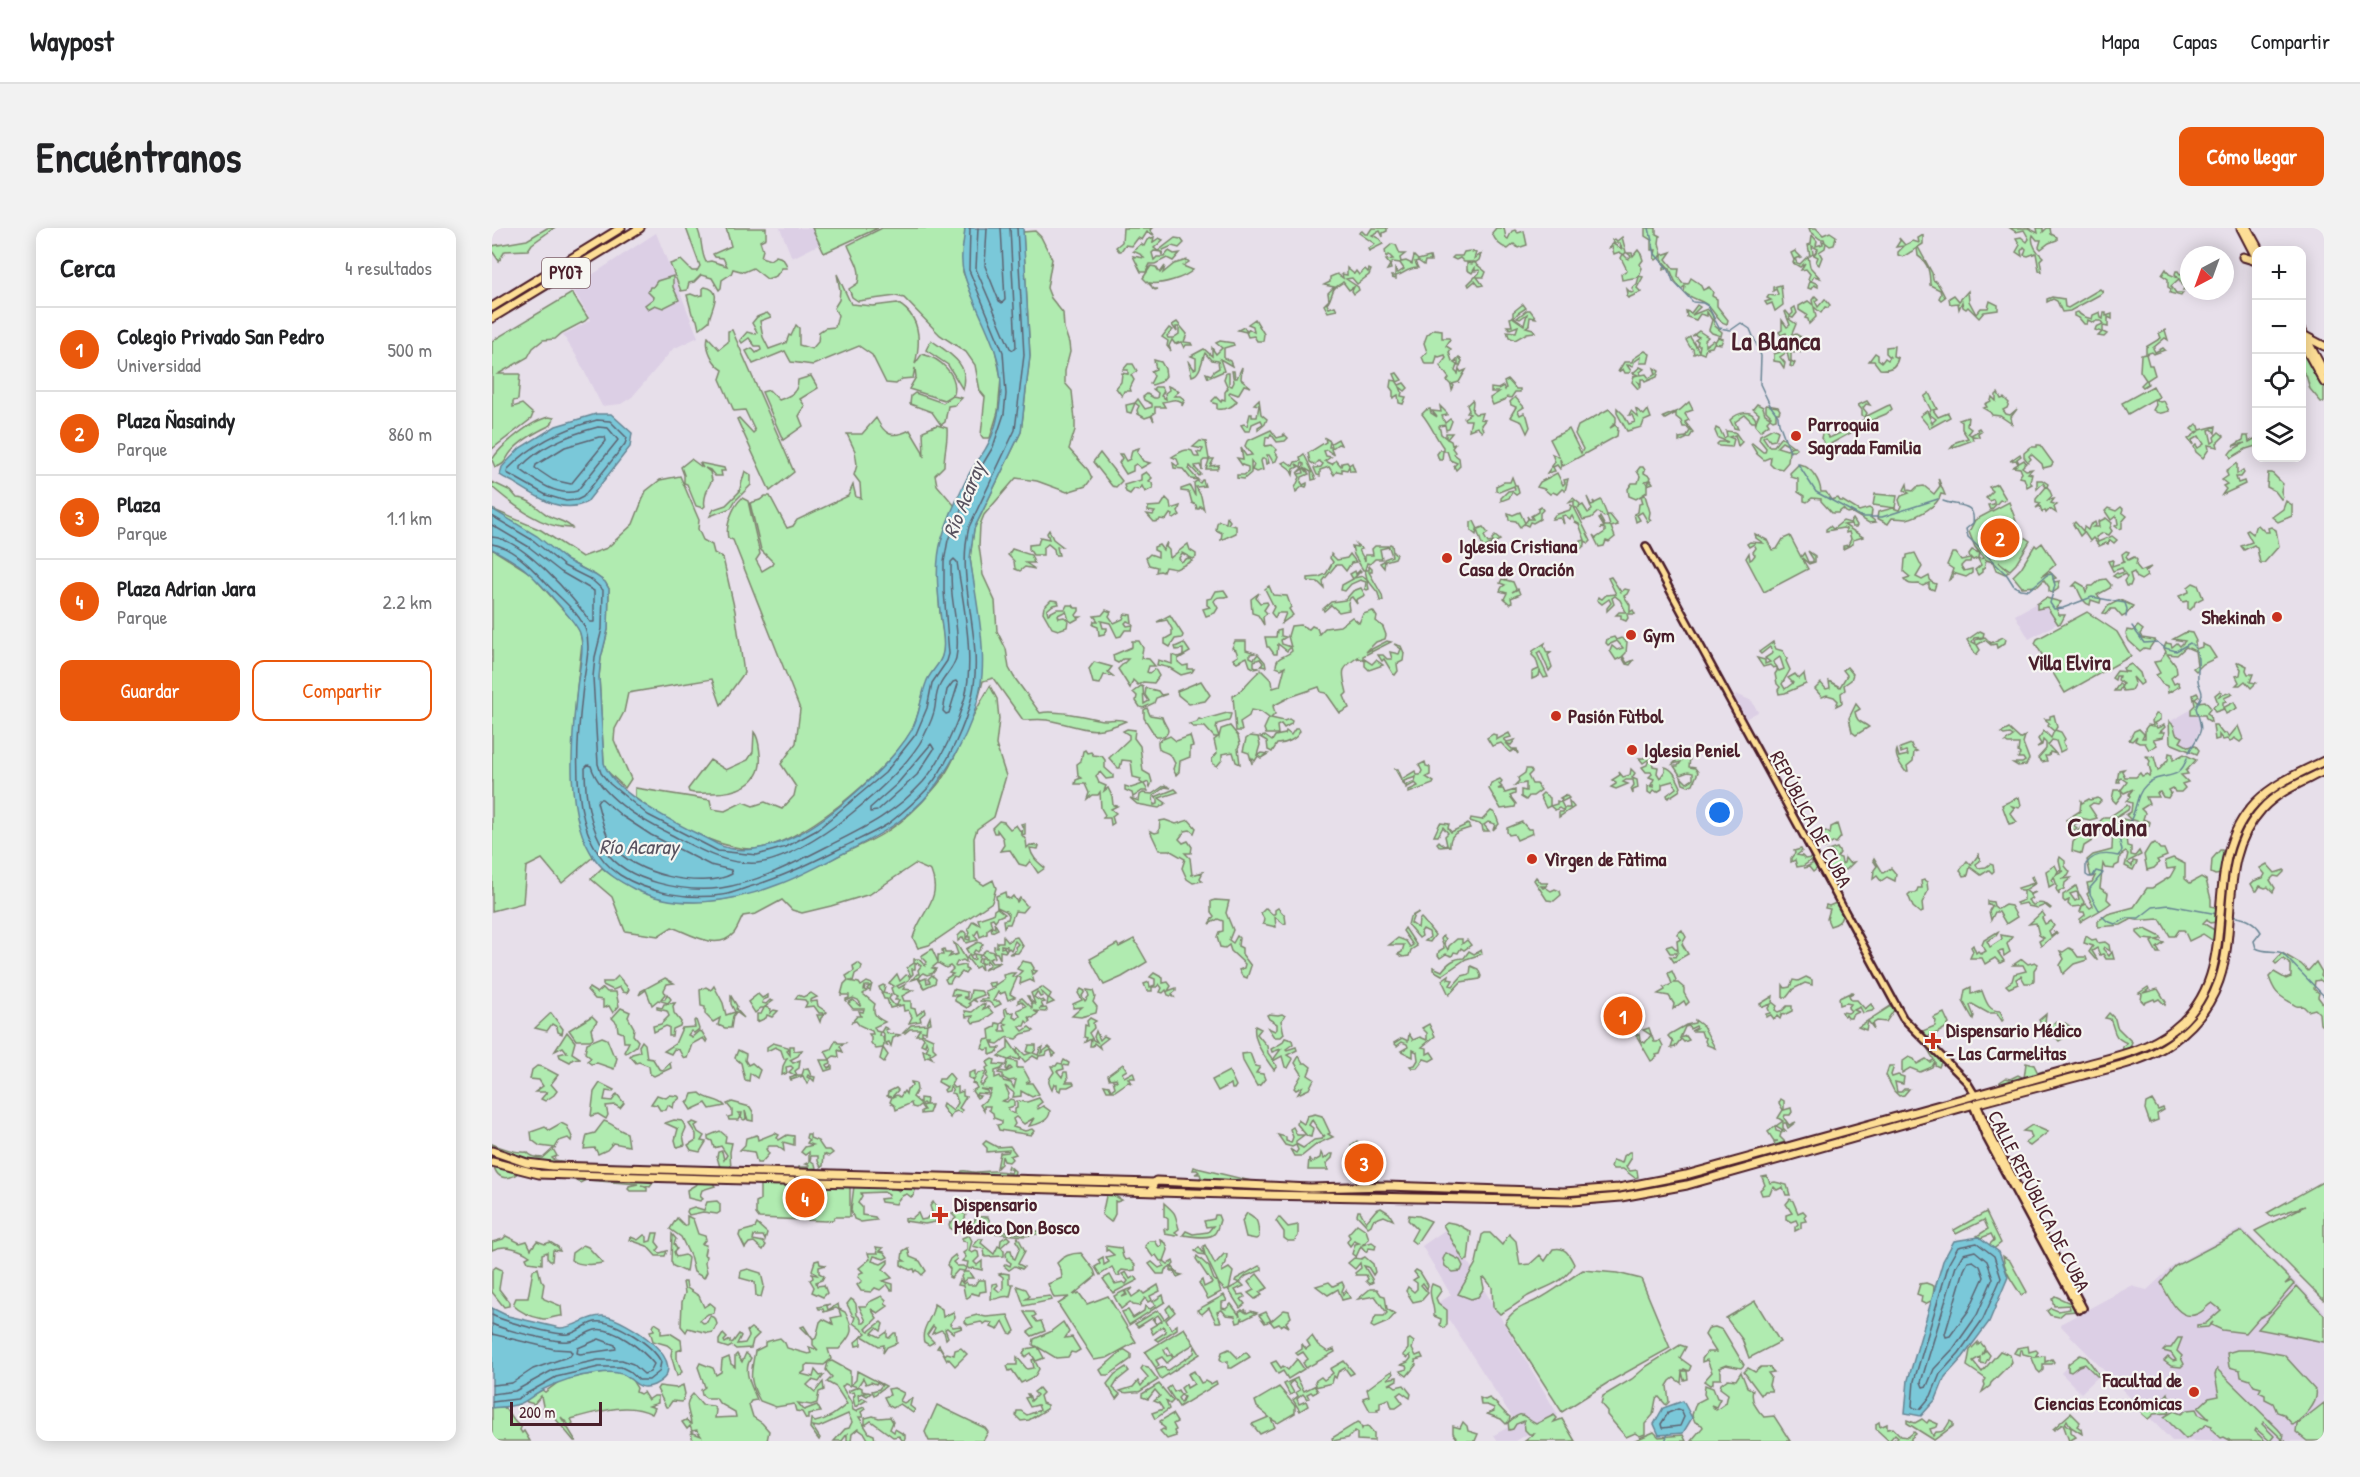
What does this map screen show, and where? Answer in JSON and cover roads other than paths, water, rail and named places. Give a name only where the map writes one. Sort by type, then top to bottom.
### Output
[{"type":"highway","name":"PY07","points":[[492,307],[621,228]]},
{"type":"highway","name":"PY07","points":[[492,318],[640,228]]},
{"type":"highway","points":[[2241,228],[2252,251]]},
{"type":"highway","points":[[2247,228],[2257,246]]},
{"type":"highway","points":[[2243,257],[2252,258]]},
{"type":"highway","points":[[2306,336],[2324,346]]},
{"type":"highway","points":[[2306,339],[2324,372]]},
{"type":"highway","points":[[2306,351],[2324,382]]},
{"type":"highway","points":[[492,1151],[527,1162],[573,1166],[917,1175],[1387,1197],[1572,1201],[1621,1197],[1690,1184],[1876,1128],[1973,1094],[2130,1053],[2166,1036],[2190,1014],[2209,983],[2218,951],[2225,861],[2238,825],[2253,804],[2268,792],[2324,761]]},
{"type":"highway","points":[[492,1162],[539,1174],[572,1175],[916,1184],[1386,1187],[1564,1192],[1641,1185],[1688,1175],[1975,1104],[2133,1062],[2172,1042],[2194,1022],[2216,990],[2227,953],[2235,860],[2248,826],[2264,806],[2274,798],[2324,771]]},
{"type":"highway","points":[[2218,951],[2222,957],[2227,953]]},
{"type":"highway","points":[[2130,1053],[2137,1056],[2133,1062]]},
{"type":"highway","points":[[1973,1094],[1979,1099],[1975,1104]]},
{"type":"highway","points":[[572,1175],[578,1170],[573,1166]]},
{"type":"highway","points":[[721,1170],[716,1174],[721,1179]]},
{"type":"highway","points":[[916,1184],[921,1180],[917,1175]]},
{"type":"highway","points":[[1688,1175],[1685,1181],[1690,1184]]},
{"type":"highway","points":[[1386,1187],[1381,1192],[1387,1197]]},
{"type":"main road","name":"REPÚBLICA DE CUBA","points":[[1646,546],[1903,1018],[1973,1094]]},
{"type":"main road","name":"CALLE REPÚBLICA DE CUBA","points":[[1975,1104],[2081,1309]]},
{"type":"water","name":"Río Acaray","points":[[965,228],[1023,228],[1030,356],[1021,432],[974,529],[970,558],[983,661],[977,701],[963,740],[933,789],[910,813],[870,840],[793,878],[742,896],[706,902],[669,900],[634,889],[599,864],[585,841],[578,821],[572,776],[572,752],[582,652],[580,633],[549,593],[529,573],[492,549],[492,509],[537,536],[568,561],[595,575],[605,582],[609,589],[608,630],[599,677],[604,763],[611,776],[622,788],[653,810],[726,848],[747,850],[768,846],[811,827],[860,789],[902,744],[914,725],[927,679],[941,660],[944,647],[937,579],[942,538],[969,474],[984,451],[995,427],[1001,390],[993,344],[969,289],[963,268]]},
{"type":"water","points":[[596,414],[611,414],[632,433],[630,447],[587,502],[568,506],[550,503],[500,475],[502,467],[520,448],[556,426]]},
{"type":"water","points":[[1979,1237],[1999,1252],[2008,1277],[1989,1322],[1945,1377],[1936,1399],[1921,1416],[1905,1413],[1908,1380],[1943,1261],[1954,1241]]},
{"type":"water","points":[[492,1308],[508,1316],[560,1328],[597,1316],[613,1319],[640,1333],[653,1344],[663,1355],[668,1366],[665,1376],[654,1385],[644,1387],[620,1373],[605,1372],[585,1375],[549,1387],[519,1404],[492,1408]]},
{"type":"water","points":[[1683,1401],[1692,1418],[1683,1433],[1659,1435],[1654,1424],[1663,1408]]},
{"type":"waterway","points":[[1649,228],[1655,254],[1669,270],[1673,281],[1693,302],[1708,306],[1719,328],[1731,330],[1741,323],[1750,329],[1761,356],[1760,384],[1778,416],[1790,452]]},
{"type":"waterway","points":[[1798,464],[1816,492],[1862,517],[1882,517],[1938,499]]},
{"type":"waterway","points":[[1943,501],[1964,506],[1972,511],[1973,523],[1966,529],[1968,537],[2007,575],[2014,586],[2029,590],[2047,575],[2052,574],[2055,585],[2050,603],[2054,609],[2092,597],[2125,603],[2126,617]]},
{"type":"waterway","points":[[2132,626],[2144,643],[2157,642],[2165,648],[2176,651],[2190,643],[2196,651],[2198,682],[2202,694],[2196,708],[2201,727],[2189,752]]},
{"type":"waterway","points":[[2099,910],[2090,894],[2090,888],[2103,873],[2096,871],[2093,876],[2089,877],[2086,875],[2086,864],[2092,858],[2100,855],[2118,856],[2122,851],[2118,833],[2129,823],[2142,789],[2158,778],[2175,774],[2184,766],[2187,758]]},
{"type":"waterway","points":[[2102,916],[2115,924],[2128,918],[2139,918],[2153,907],[2169,905],[2217,914]]},
{"type":"waterway","points":[[2231,916],[2252,922],[2261,932],[2254,941],[2256,948],[2282,953],[2324,996]]},
{"type":"waterway","points":[[1665,1441],[1668,1434]]},
{"type":"place","name":"Parroquia Sagrada Familia","points":[[1796,436]]},
{"type":"place","name":"Plaza Ñasaindy","points":[[2000,538]]},
{"type":"place","name":"Iglesia Cristiana Casa de Oración","points":[[1447,558]]},
{"type":"place","name":"Shekinah","points":[[2277,617]]},
{"type":"place","name":"Gym","points":[[1631,635]]},
{"type":"place","name":"Pasión Fùtbol","points":[[1556,716]]},
{"type":"place","name":"Iglesia Peniel","points":[[1632,750]]},
{"type":"place","name":"Vìrgen de Fàtima","points":[[1532,859]]},
{"type":"place","name":"Colegio Privado San Pedro","points":[[1623,1016]]},
{"type":"place","name":"Dispensario Médico - Las Carmelitas","points":[[1933,1041]]},
{"type":"place","name":"Plaza","points":[[1364,1163]]},
{"type":"place","name":"Plaza Adrian Jara","points":[[805,1198]]},
{"type":"place","name":"Dispensario Médico Don Bosco","points":[[940,1215]]},
{"type":"place","name":"Facultad de Ciencias Económicas","points":[[2194,1392]]},
{"type":"district","name":"La Blanca","points":[[1776,341]]},
{"type":"district","name":"Villa Elvira","points":[[2069,663]]},
{"type":"district","name":"Carolina","points":[[2107,827]]}]
